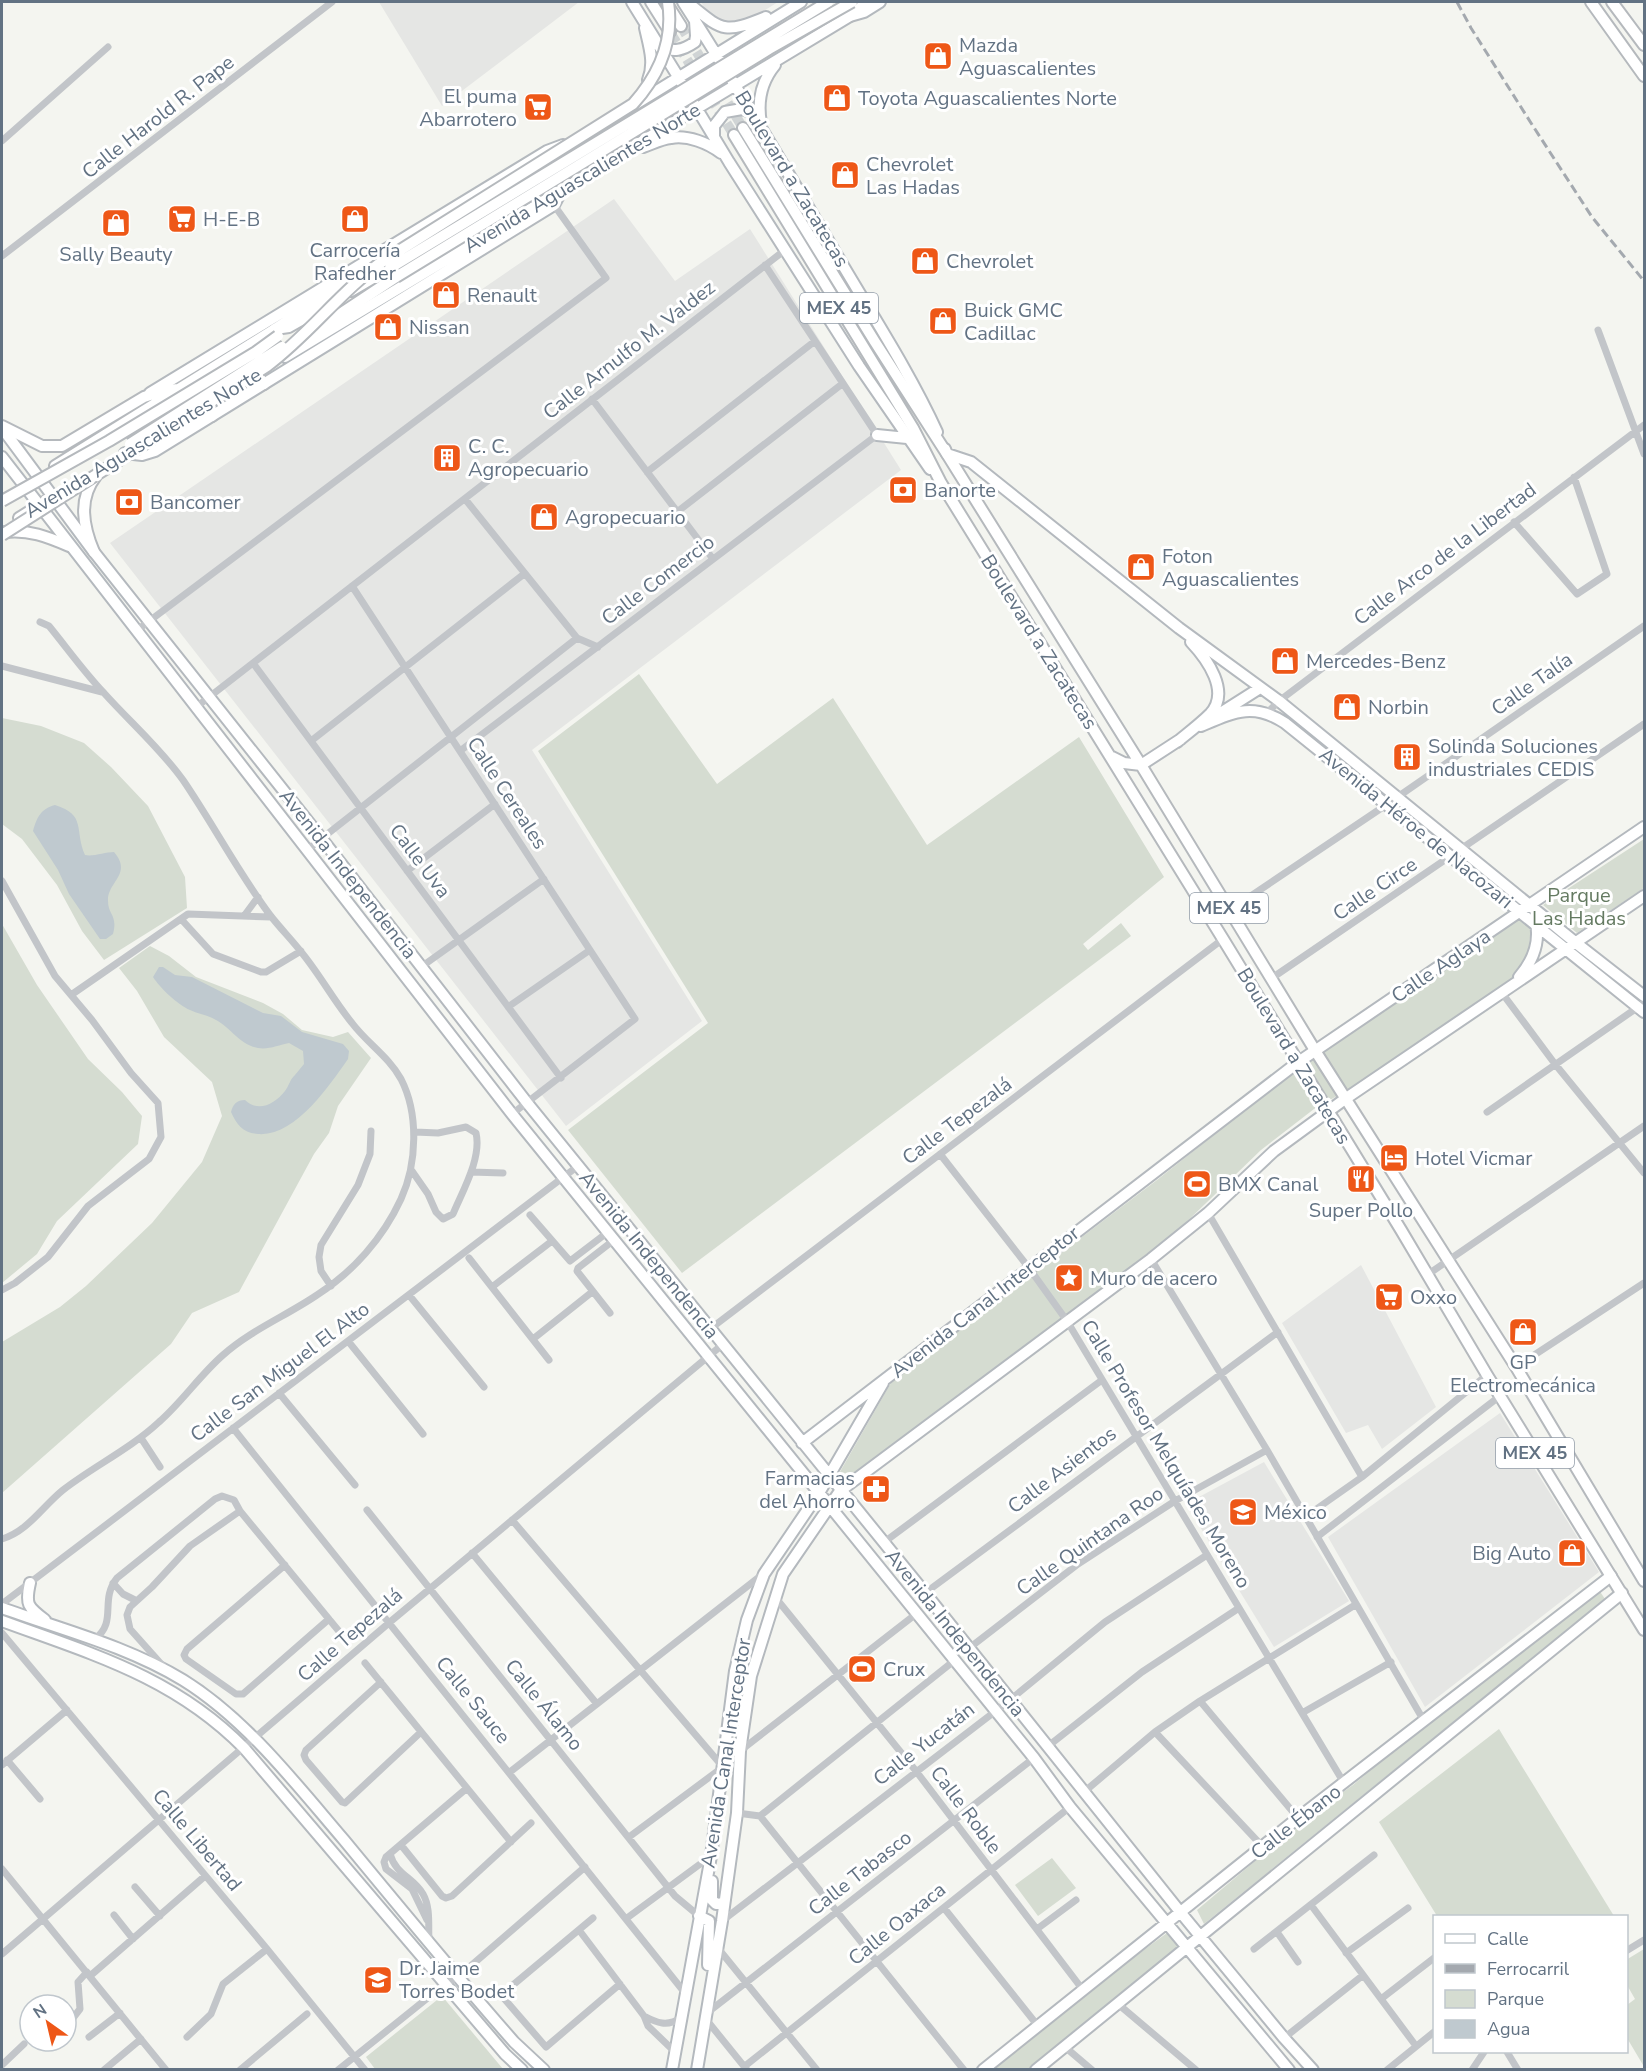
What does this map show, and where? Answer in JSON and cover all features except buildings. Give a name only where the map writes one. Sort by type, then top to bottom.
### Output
[{"type":"main road","name":"Boulevard a Zacatecas","points":[[632,2],[785,250],[907,438],[941,483]]},
{"type":"main road","points":[[651,2],[671,34]]},
{"type":"main road","points":[[667,2],[681,26]]},
{"type":"main road","points":[[2,531],[267,366],[286,351],[363,276],[386,258],[633,104],[646,90],[660,63],[669,32],[667,2]]},
{"type":"main road","name":"Boulevard a Zacatecas","points":[[685,2],[924,404],[947,454]]},
{"type":"main road","points":[[685,2],[718,26],[733,29],[780,14]]},
{"type":"main road","name":"Avenida Aguascalientes Norte","points":[[2,531],[39,505],[257,374],[285,339],[373,265],[801,2]]},
{"type":"main road","name":"Avenida Aguascalientes Norte","points":[[285,339],[390,268],[828,2]]},
{"type":"main road","name":"Avenida Aguascalientes Norte","points":[[2,500],[181,388],[285,339],[396,277],[636,129],[852,2]]},
{"type":"main road","points":[[850,16],[867,2]]},
{"type":"main road","name":"Avenida Aguascalientes Norte","points":[[421,280],[563,188],[850,16],[864,12],[880,2]]},
{"type":"main road","points":[[1591,2],[1644,76]]},
{"type":"main road","points":[[1612,2],[1644,45]]},
{"type":"main road","points":[[632,106],[652,70],[652,58],[642,19]]},
{"type":"main road","points":[[660,47],[680,51],[695,42],[694,19]]},
{"type":"main road","points":[[748,34],[739,44],[738,53],[741,61],[751,69],[760,70],[768,67]]},
{"type":"main road","points":[[767,137],[759,113],[760,96],[769,73],[784,57]]},
{"type":"main road","points":[[714,138],[714,126],[725,112],[742,109],[753,113]]},
{"type":"main road","name":"Boulevard a Zacatecas","points":[[1643,1575],[1516,1367],[1316,1052],[947,454],[739,132],[913,428],[941,483],[1223,939],[1297,1064],[1644,1630]]},
{"type":"main road","points":[[625,152],[671,138],[681,138],[709,146],[726,157]]},
{"type":"main road","points":[[2,427],[36,444],[62,446],[547,151],[575,141]]},
{"type":"main road","points":[[125,453],[142,455],[155,451],[264,384],[345,327],[421,280],[554,205],[563,188]]},
{"type":"main road","name":"Avenida Aguascalientes Norte","points":[[285,339],[345,327]]},
{"type":"main road","points":[[2,531],[285,339]]},
{"type":"main road","points":[[2,500],[109,441],[256,352],[285,339]]},
{"type":"main road","points":[[257,374],[264,384]]},
{"type":"main road","points":[[144,397],[181,388]]},
{"type":"main road","points":[[205,406],[212,416]]},
{"type":"main road","name":"Avenida Independencia","points":[[2,427],[94,552],[322,839],[528,1104],[1180,1913],[1313,2070]]},
{"type":"main road","points":[[877,435],[907,438]]},
{"type":"main road","name":"Avenida Héroe de Nacozari","points":[[947,454],[971,462],[1179,627],[1279,701],[1644,996]]},
{"type":"main road","name":"Avenida Independencia","points":[[2,457],[195,708],[563,1178],[1034,1758],[1070,1807],[1289,2070]]},
{"type":"main road","points":[[94,552],[85,524],[86,493],[95,477],[108,464]]},
{"type":"main road","points":[[2,531],[36,533],[69,546]]},
{"type":"main road","points":[[1176,742],[1212,713],[1218,693],[1207,661],[1179,627]]},
{"type":"main road","points":[[1110,755],[1124,763],[1141,765],[1260,688]]},
{"type":"main road","points":[[1201,726],[1247,711],[1267,713]]},
{"type":"main road","name":"Avenida Héroe de Nacozari","points":[[1267,713],[1285,723],[1537,926],[1642,1007]]},
{"type":"main road","name":"Calle Aglaya","points":[[1297,1064],[1644,827]]},
{"type":"main road","points":[[1327,1111],[1644,896]]},
{"type":"main road","points":[[1506,991],[1529,966],[1538,943],[1537,926],[1531,905]]},
{"type":"main road","name":"Avenida Canal Interceptor","points":[[672,2070],[711,1856],[735,1671],[747,1620],[764,1574],[829,1477],[886,1377],[1297,1064]]},
{"type":"main road","name":"Avenida Canal Interceptor","points":[[697,2070],[737,1813],[740,1751],[751,1676],[783,1574],[840,1491],[1150,1259],[1208,1213],[1274,1151],[1327,1111]]},
{"type":"main road","points":[[802,1443],[886,1377]]},
{"type":"main road","name":"Calle Ébano","points":[[983,2070],[1298,1818],[1611,1576]]},
{"type":"main road","points":[[30,1583],[27,1601],[29,1606],[52,1626]]},
{"type":"main road","name":"Calle Ébano","points":[[1036,2070],[1622,1593]]},
{"type":"main road","points":[[2,1606],[145,1659],[210,1698],[255,1739],[325,1818],[514,2042],[544,2070]]},
{"type":"main road","points":[[2,1621],[144,1675],[201,1710],[226,1729],[505,2054],[522,2070]]},
{"type":"main road","points":[[711,1856],[712,1900],[716,1904],[724,1903]]},
{"type":"main road","points":[[699,1916],[710,1921],[708,1964],[711,1986]]},
{"type":"street","name":"Calle Harold R. Pape","points":[[2,256],[332,2]]},
{"type":"street","points":[[2,141],[108,47]]},
{"type":"street","points":[[136,631],[606,278],[554,205]]},
{"type":"street","name":"Calle Arnulfo M. Valdez","points":[[195,708],[785,250]]},
{"type":"street","points":[[767,264],[842,384],[877,435]]},
{"type":"street","points":[[1598,330],[1644,454]]},
{"type":"street","points":[[647,472],[815,341]]},
{"type":"street","points":[[677,512],[842,384]]},
{"type":"street","points":[[592,399],[713,559]]},
{"type":"street","name":"Calle Arco de la Libertad","points":[[1267,713],[1279,701],[1644,424]]},
{"type":"street","name":"Calle Comercio","points":[[460,751],[877,435]]},
{"type":"street","points":[[1514,522],[1577,594],[1607,573],[1574,477]]},
{"type":"street","points":[[465,499],[577,638],[597,647]]},
{"type":"street","points":[[311,741],[524,574]]},
{"type":"street","name":"Calle Cereales","points":[[352,586],[635,1019],[561,1078]]},
{"type":"street","points":[[2,1539],[16,1534],[59,1493],[81,1476],[141,1438],[161,1421],[221,1356],[331,1286],[357,1263],[375,1243],[398,1205],[412,1171],[415,1132],[402,1080],[388,1061],[352,1024],[301,951],[271,917],[181,778],[102,692],[49,626],[40,622]]},
{"type":"street","name":"Calle Talía","points":[[1230,910],[1644,626]]},
{"type":"street","points":[[308,850],[577,638]]},
{"type":"street","name":"Calle Uva","points":[[253,663],[561,1078]]},
{"type":"street","points":[[2,666],[102,692]]},
{"type":"street","name":"Calle Circe","points":[[1272,978],[1644,724]]},
{"type":"street","points":[[407,871],[495,804]]},
{"type":"street","points":[[421,967],[544,879]]},
{"type":"street","points":[[2,881],[55,976],[158,1104],[161,1137],[149,1159],[88,1206],[48,1257],[15,1283],[2,1290]]},
{"type":"street","points":[[244,916],[258,897]]},
{"type":"street","points":[[71,995],[192,913],[271,917]]},
{"type":"street","points":[[181,919],[213,954],[261,972],[266,972],[301,951]]},
{"type":"street","name":"Calle Tepezalá","points":[[710,1329],[1223,939]]},
{"type":"street","points":[[508,1007],[590,951]]},
{"type":"street","points":[[1506,991],[1555,1064],[1644,1173]]},
{"type":"street","points":[[1487,1112],[1642,1007]]},
{"type":"street","points":[[512,1114],[561,1078]]},
{"type":"street","points":[[1427,1275],[1644,1126]]},
{"type":"street","points":[[412,1171],[428,1194],[436,1212],[443,1219],[453,1214],[471,1172],[478,1141],[476,1133],[466,1127],[438,1133],[415,1132]]},
{"type":"street","points":[[331,1286],[321,1271],[319,1257],[321,1245],[358,1185],[370,1154],[371,1131]]},
{"type":"street","name":"Calle Profesor Melquíades Moreno","points":[[940,1154],[1029,1268],[1067,1322],[1344,1783]]},
{"type":"street","name":"Calle San Miguel El Alto","points":[[2,1606],[578,1166]]},
{"type":"street","points":[[471,1172],[503,1173]]},
{"type":"street","points":[[1208,1213],[1362,1477]]},
{"type":"street","points":[[530,1215],[570,1261],[611,1236]]},
{"type":"street","points":[[610,1313],[577,1271],[611,1236]]},
{"type":"street","points":[[492,1287],[552,1241]]},
{"type":"street","points":[[469,1258],[549,1360]]},
{"type":"street","points":[[1150,1259],[1267,1450],[1424,1721]]},
{"type":"street","points":[[1516,1367],[1644,1283]]},
{"type":"street","points":[[533,1339],[592,1292]]},
{"type":"street","points":[[409,1295],[484,1387]]},
{"type":"street","name":"Calle Asientos","points":[[924,1593],[1278,1332]]},
{"type":"street","points":[[348,1341],[423,1434]]},
{"type":"street","name":"Calle Tepezalá","points":[[2,1954],[430,1588],[722,1345]]},
{"type":"street","points":[[1305,1517],[1362,1477],[1487,1375]]},
{"type":"street","points":[[883,1543],[1102,1380]]},
{"type":"street","points":[[279,1393],[355,1485]]},
{"type":"street","points":[[1317,1537],[1500,1396]]},
{"type":"street","name":"Calle Sauce","points":[[233,1428],[686,1993]]},
{"type":"street","points":[[141,1438],[160,1467]]},
{"type":"street","name":"Calle Quintana Roo","points":[[968,1649],[1078,1564],[1175,1501],[1267,1450]]},
{"type":"street","points":[[95,1639],[106,1628],[108,1621],[106,1601],[117,1578],[215,1499],[222,1496],[234,1500],[240,1511],[347,1641]]},
{"type":"street","name":"Calle Álamo","points":[[367,1510],[668,1888],[699,1916]]},
{"type":"street","points":[[169,1672],[130,1629],[127,1615],[130,1607],[190,1546],[240,1511]]},
{"type":"street","points":[[512,1520],[723,1767],[629,1837]]},
{"type":"street","points":[[472,1553],[597,1704]]},
{"type":"street","name":"Calle Yucatán","points":[[722,1921],[1010,1700],[1106,1622],[1207,1555]]},
{"type":"street","points":[[285,1564],[187,1649],[184,1655],[186,1659],[236,1694],[243,1694],[329,1618]]},
{"type":"street","points":[[510,1772],[764,1574]]},
{"type":"street","points":[[113,1583],[123,1594],[135,1600]]},
{"type":"street","name":"Calle Roble","points":[[775,1597],[916,1771],[1083,1990]]},
{"type":"street","points":[[1084,1792],[1155,1732],[1200,1701],[1355,1605]]},
{"type":"street","points":[[1047,1747],[1142,1672],[1239,1608]]},
{"type":"street","points":[[740,1751],[916,1614]]},
{"type":"street","name":"Calle Libertad","points":[[2,1633],[267,1949],[365,2070]]},
{"type":"street","points":[[760,1816],[955,1660]]},
{"type":"street","points":[[1302,1713],[1391,1662]]},
{"type":"street","points":[[365,1663],[510,1842]]},
{"type":"street","points":[[381,1682],[306,1750],[304,1755],[306,1760],[345,1803],[422,1732]]},
{"type":"street","points":[[1200,1701],[1298,1818]]},
{"type":"street","points":[[40,1799],[4,1763],[67,1710]]},
{"type":"street","points":[[1155,1732],[1263,1847]]},
{"type":"street","name":"Calle Tabasco","points":[[705,2016],[1034,1758]]},
{"type":"street","points":[[429,1942],[427,1920],[429,1910],[423,1894],[416,1885],[395,1868],[390,1854],[467,1788]]},
{"type":"street","name":"Calle Oaxaca","points":[[746,2068],[1070,1807]]},
{"type":"street","points":[[737,1813],[760,1816],[964,2070]]},
{"type":"street","points":[[401,1845],[446,1898],[452,1896],[531,1823]]},
{"type":"street","points":[[1254,1949],[1374,1855]]},
{"type":"street","points":[[627,1918],[711,1856]]},
{"type":"street","points":[[339,2070],[445,1984],[458,1977],[585,1867]]},
{"type":"street","points":[[2,1869],[166,2070]]},
{"type":"street","points":[[78,2012],[80,2009],[78,1982],[134,1939],[205,1876]]},
{"type":"street","points":[[135,1887],[160,1916]]},
{"type":"street","points":[[1037,1929],[1076,1900]]},
{"type":"street","points":[[1311,1905],[1416,2046]]},
{"type":"street","points":[[944,1908],[1038,2025]]},
{"type":"street","points":[[1346,1953],[1408,1908]]},
{"type":"street","points":[[114,1915],[134,1939]]},
{"type":"street","points":[[593,1918],[501,1995],[546,2047],[620,1984]]},
{"type":"street","points":[[579,1930],[644,2016],[648,2026],[675,2052]]},
{"type":"street","points":[[1277,1932],[1298,1962]]},
{"type":"street","points":[[1628,1950],[1644,1940]]},
{"type":"street","points":[[717,1947],[817,2070]]},
{"type":"street","points":[[186,2037],[211,2014],[223,1984],[267,1949]]},
{"type":"street","points":[[1381,1999],[1433,1959]]},
{"type":"street","points":[[1284,2038],[1362,1976]]},
{"type":"street","points":[[1118,2004],[1196,2070]]},
{"type":"street","points":[[89,2037],[120,2013]]},
{"type":"street","points":[[240,2070],[307,2014]]},
{"type":"street","points":[[644,2016],[663,2024],[669,2024],[681,2018]]},
{"type":"street","points":[[705,2016],[746,2068]]},
{"type":"street","points":[[1383,2068],[1433,2033]]},
{"type":"street","points":[[104,2070],[141,2039]]},
{"type":"street","points":[[1065,2047],[1092,2070]]},
{"type":"street","points":[[2,2065],[18,2050]]},
{"type":"street","points":[[1472,2070],[1483,2053]]},
{"type":"street","points":[[1508,2053],[1518,2070]]},
{"type":"shaded area","points":[[379,2],[579,2],[442,106]]},
{"type":"shaded area","points":[[701,2],[778,2],[754,17],[734,24],[722,22],[706,10]]},
{"type":"shaded area","points":[[614,199],[675,281],[750,229],[901,470],[532,750],[702,1021],[566,1126],[110,543]]},
{"type":"shaded area","points":[[1361,1265],[1436,1407],[1382,1449],[1368,1425],[1346,1433],[1282,1323]]},
{"type":"shaded area","points":[[1500,1413],[1599,1572],[1425,1707],[1328,1537]]},
{"type":"shaded area","points":[[1264,1462],[1349,1601],[1274,1647],[1186,1504]]},
{"type":"green space","points":[[639,674],[717,784],[833,698],[927,845],[1079,737],[1164,877],[1083,944],[1088,950],[1121,923],[1131,936],[682,1273],[568,1130],[708,1023],[538,751]]},
{"type":"green space","points":[[2,718],[41,726],[84,743],[111,767],[148,806],[185,877],[187,908],[104,960],[82,931],[57,885],[22,839],[2,824]]},
{"type":"green space","name":"Parque Las Hadas","points":[[1644,839],[1644,888],[1577,933],[1543,905]]},
{"type":"green space","points":[[1521,917],[1531,925],[1529,950],[1524,963],[1506,986],[1358,1084],[1314,1109],[1261,1150],[1176,1232],[846,1483],[837,1477],[892,1381],[1157,1180],[1292,1073],[1409,991]]},
{"type":"green space","points":[[2,924],[37,985],[88,1059],[122,1092],[142,1116],[138,1144],[57,1221],[37,1254],[2,1283]]},
{"type":"green space","points":[[150,946],[169,956],[196,977],[263,1003],[283,1014],[302,1030],[333,1037],[348,1032],[371,1058],[338,1106],[329,1133],[314,1154],[239,1292],[192,1313],[171,1344],[2,1493],[2,1342],[60,1307],[86,1286],[152,1223],[202,1162],[222,1116],[212,1082],[164,1037],[137,991],[119,968]]},
{"type":"green space","points":[[1599,1590],[1605,1599],[1204,1924],[1197,1910],[1306,1818],[1353,1785],[1425,1724]]},
{"type":"green space","points":[[1499,1729],[1613,1915],[1436,1915],[1379,1822]]},
{"type":"green space","points":[[1052,1858],[1076,1888],[1038,1916],[1015,1885]]},
{"type":"green space","points":[[1167,1933],[1183,1945],[1032,2069],[993,2070],[1085,1993]]},
{"type":"green space","points":[[1644,1949],[1643,2065],[1628,2040],[1628,2004],[1635,1999],[1628,1987],[1628,1959]]},
{"type":"green space","points":[[442,1996],[503,2069],[375,2069],[366,2057]]},
{"type":"water","points":[[55,805],[65,809],[76,819],[85,855],[114,852],[119,860],[120,872],[111,888],[108,901],[114,919],[114,928],[113,934],[106,939],[100,939],[69,894],[58,870],[33,831],[40,815]]},
{"type":"water","points":[[159,967],[175,975],[192,977],[263,1013],[281,1016],[302,1032],[343,1044],[349,1051],[348,1059],[321,1095],[298,1119],[272,1133],[248,1132],[241,1128],[233,1117],[231,1112],[234,1105],[245,1100],[255,1106],[261,1106],[276,1100],[304,1064],[303,1051],[289,1043],[270,1048],[252,1046],[216,1020],[185,1008],[170,996],[153,977]]},
{"type":"tunnel","points":[[681,26],[743,128]]},
{"type":"tunnel","points":[[671,34],[734,135]]},
{"type":"railway","points":[[1457,2],[1471,28],[1592,217],[1644,281]]},
{"type":"place","name":"Mazda Aguascalientes","points":[[938,56]]},
{"type":"place","name":"Toyota Aguascalientes Norte","points":[[837,98]]},
{"type":"place","name":"El puma Abarrotero","points":[[538,107]]},
{"type":"place","name":"Chevrolet Las Hadas","points":[[845,175]]},
{"type":"place","name":"H-E-B","points":[[182,219]]},
{"type":"place","name":"Carrocería Rafedher","points":[[355,219]]},
{"type":"place","name":"Sally Beauty","points":[[116,223]]},
{"type":"place","name":"Chevrolet","points":[[925,261]]},
{"type":"place","name":"Renault","points":[[446,295]]},
{"type":"place","name":"Buick GMC Cadillac","points":[[943,321]]},
{"type":"place","name":"Nissan","points":[[388,327]]},
{"type":"place","name":"C. C. Agropecuario","points":[[447,458]]},
{"type":"place","name":"Banorte","points":[[903,490]]},
{"type":"place","name":"Bancomer","points":[[129,502]]},
{"type":"place","name":"Agropecuario","points":[[544,517]]},
{"type":"place","name":"Foton Aguascalientes","points":[[1141,567]]},
{"type":"place","name":"Mercedes-Benz","points":[[1285,661]]},
{"type":"place","name":"Norbin","points":[[1347,707]]},
{"type":"place","name":"Solinda Soluciones industriales CEDIS","points":[[1407,757]]},
{"type":"place","name":"Hotel Vicmar","points":[[1394,1158]]},
{"type":"place","name":"Super Pollo","points":[[1361,1179]]},
{"type":"place","name":"BMX Canal","points":[[1197,1184]]},
{"type":"place","name":"Muro de acero","points":[[1069,1278]]},
{"type":"place","name":"Oxxo","points":[[1389,1297]]},
{"type":"place","name":"GP Electromecánica","points":[[1523,1332]]},
{"type":"place","name":"Farmacias del Ahorro","points":[[876,1489]]},
{"type":"place","name":"México","points":[[1243,1512]]},
{"type":"place","name":"Big Auto","points":[[1572,1553]]},
{"type":"place","name":"Crux","points":[[862,1669]]},
{"type":"place","name":"Dr. Jaime Torres Bodet","points":[[378,1980]]}]
